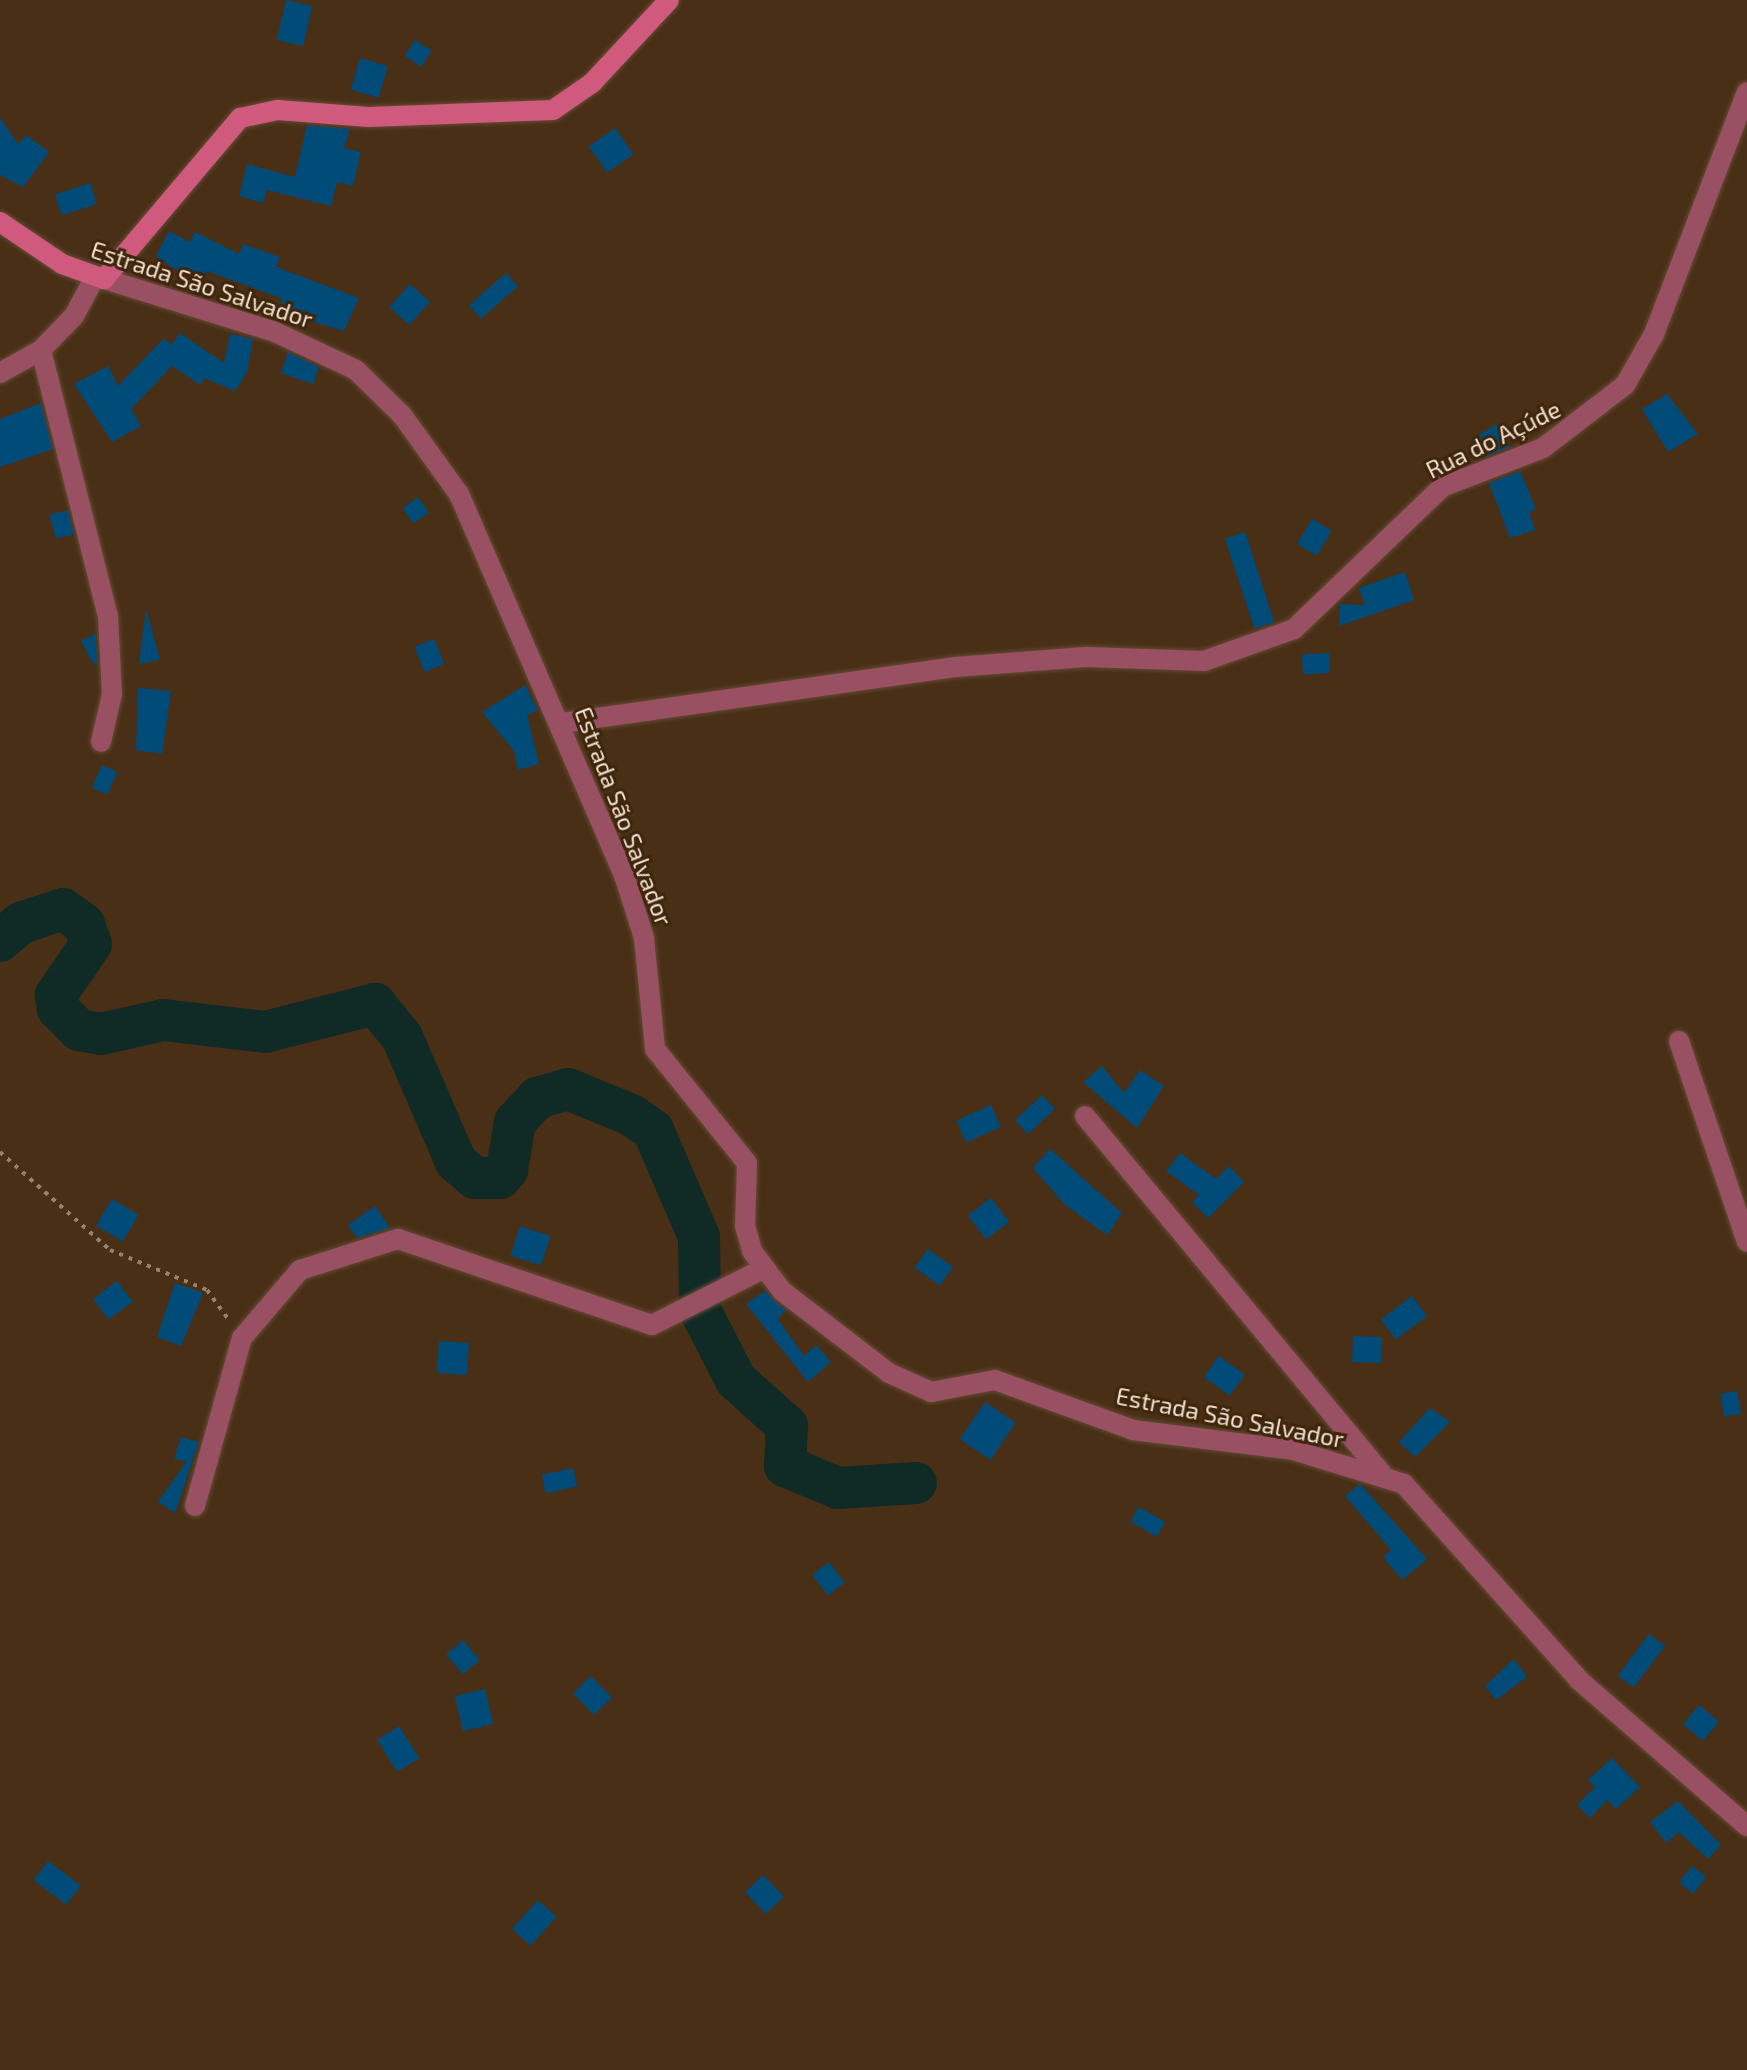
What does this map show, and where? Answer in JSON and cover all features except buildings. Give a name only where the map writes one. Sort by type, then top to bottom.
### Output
[{"type":"street","points":[[0,373],[41,350],[74,316],[100,278],[240,118],[278,110],[369,117],[553,110],[592,83],[669,0]]},
{"type":"street","name":"Rua do Açúde","points":[[562,723],[955,667],[1086,657],[1204,661],[1294,629],[1442,487],[1543,448],[1625,385],[1654,334],[1747,92]]},
{"type":"street","name":"Estrada São Salvador","points":[[0,222],[100,278],[322,351],[356,370],[402,415],[459,494],[562,723],[644,938],[655,1049],[747,1163],[745,1226],[763,1269],[782,1291],[908,1385],[931,1392],[995,1380],[1133,1430],[1215,1435],[1381,1473],[1424,1501],[1579,1680],[1747,1826]]},
{"type":"street","points":[[41,350],[108,616],[112,694],[101,742]]},
{"type":"street","points":[[1679,1041],[1747,1242]]},
{"type":"street","points":[[1085,1116],[1381,1473]]},
{"type":"street","points":[[195,1506],[242,1338],[300,1270],[398,1239],[652,1325],[763,1269]]},
{"type":"path","points":[[0,1152],[110,1250],[207,1290],[242,1338]]},
{"type":"waterway","points":[[0,941],[21,923],[63,909],[84,924],[91,944],[56,995],[58,1009],[79,1030],[101,1034],[163,1020],[265,1032],[375,1004],[402,1037],[456,1162],[475,1178],[500,1178],[507,1170],[515,1122],[537,1098],[568,1089],[631,1115],[653,1130],[699,1237],[700,1310],[736,1380],[787,1426],[785,1466],[838,1488],[916,1483]]}]
